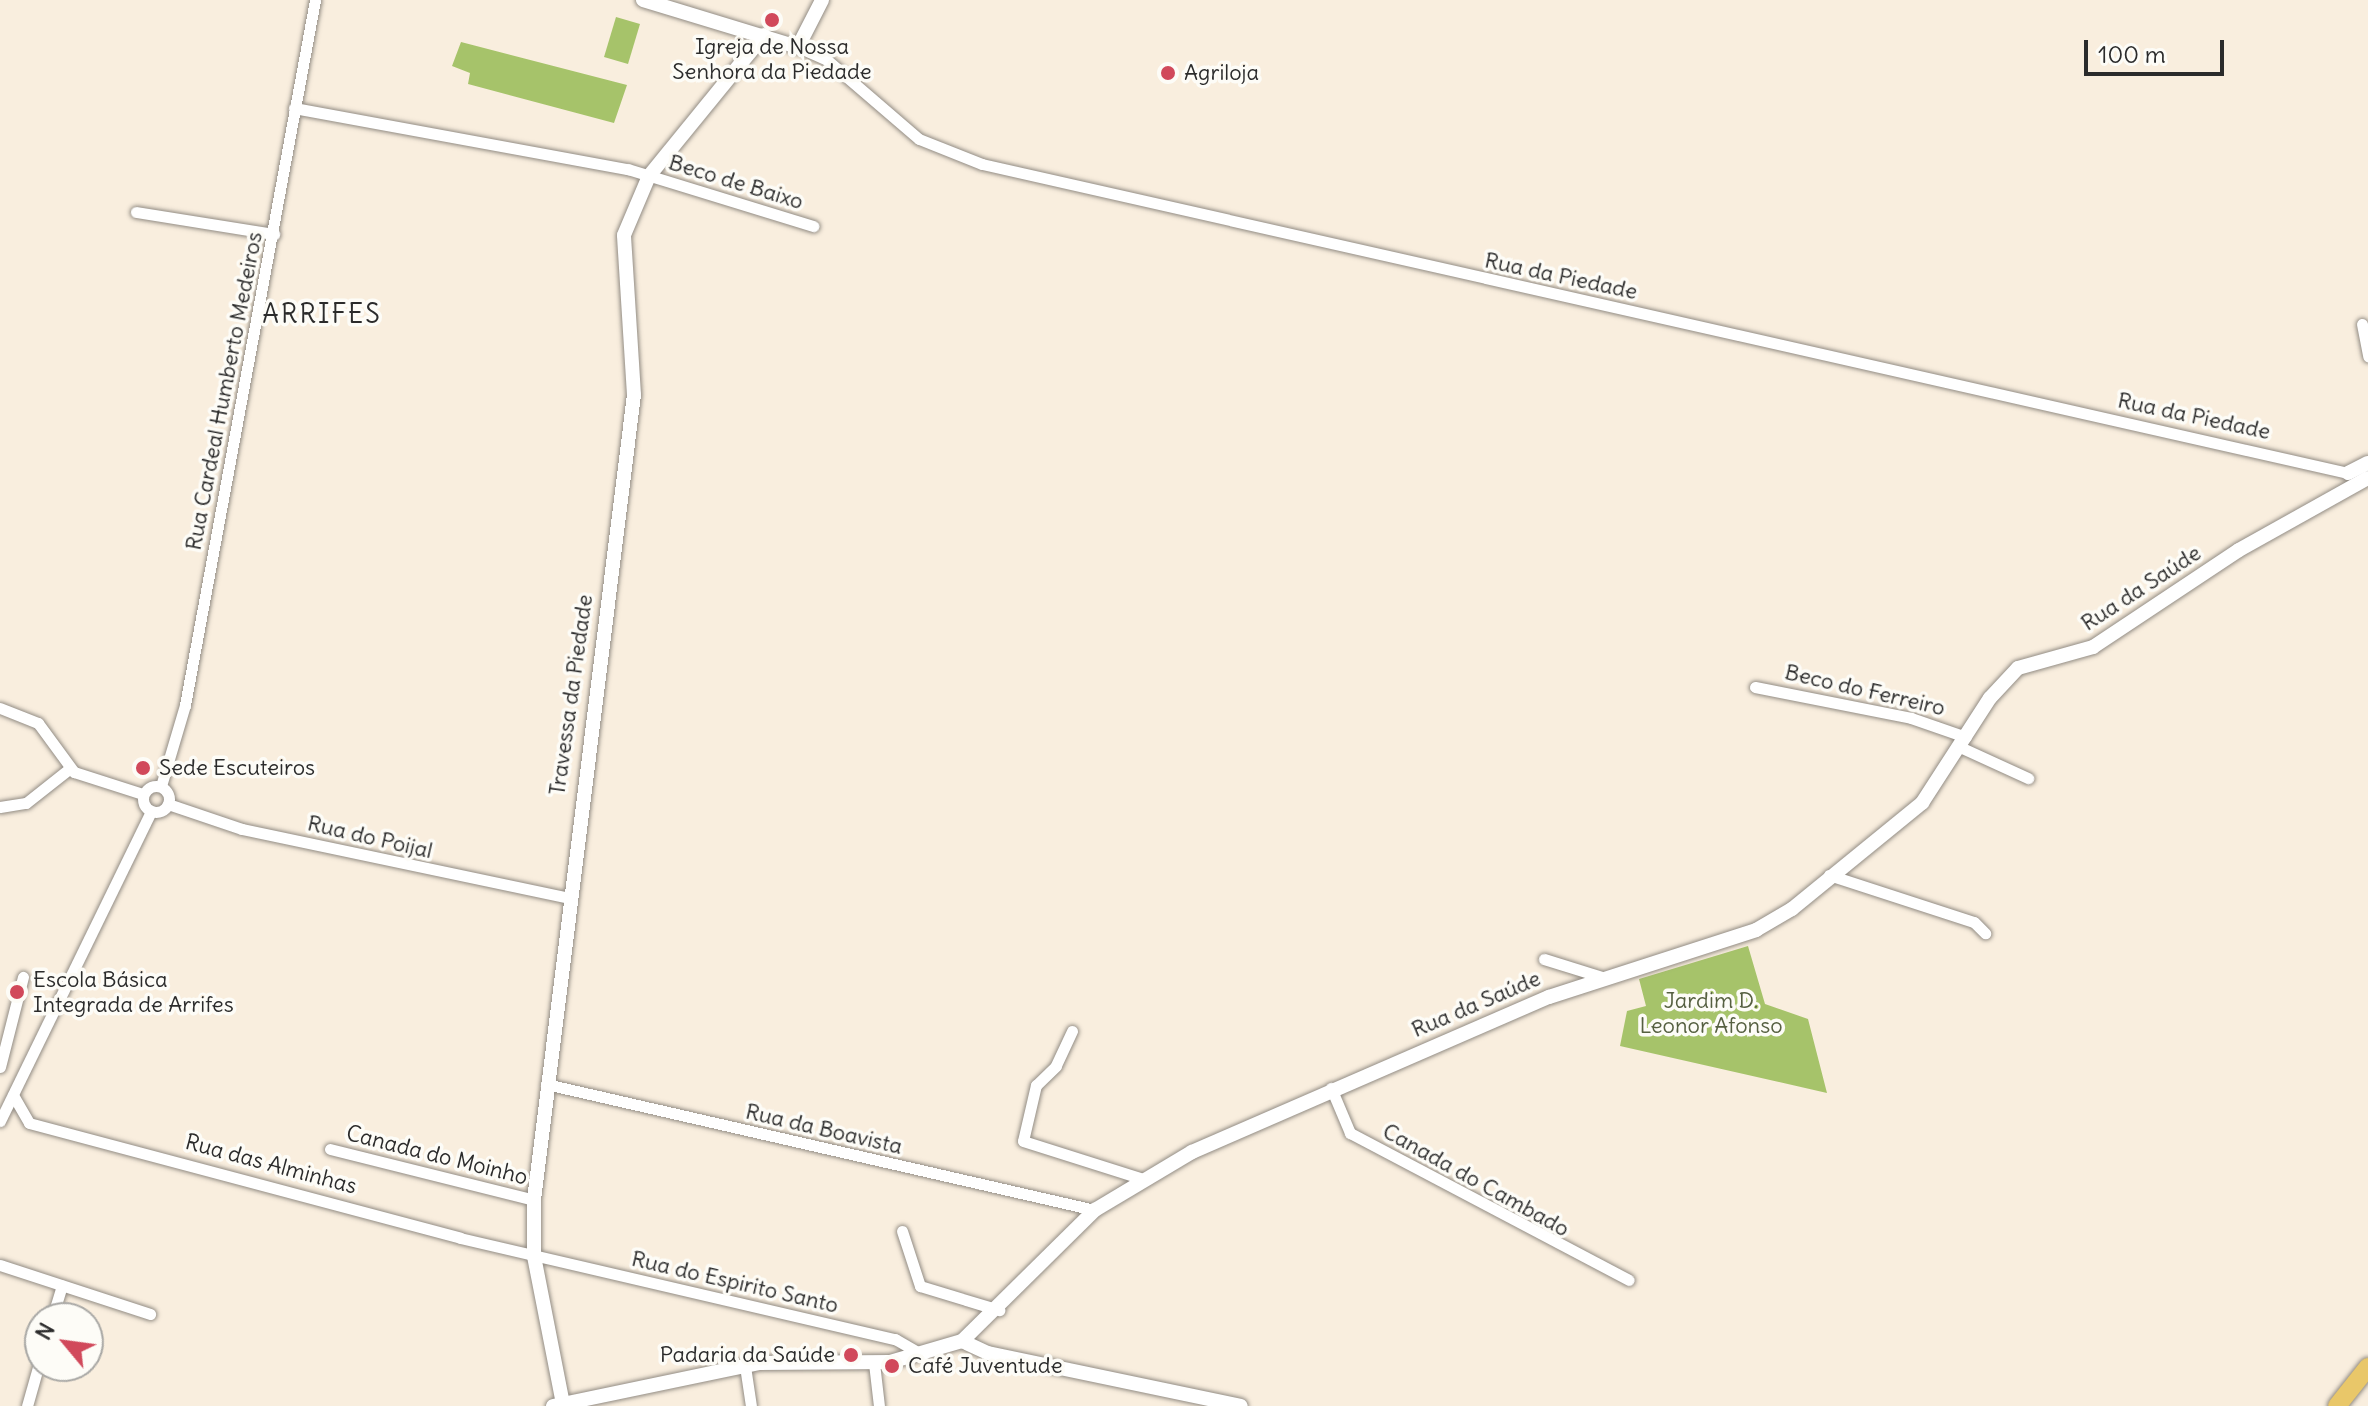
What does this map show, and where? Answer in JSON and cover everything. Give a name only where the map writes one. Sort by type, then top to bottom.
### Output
[{"type":"highway","points":[[2337,1406],[2368,1367]]},
{"type":"highway","points":[[2349,1406],[2368,1380]]},
{"type":"street","name":"Rua Cardeal Humberto Medeiros","points":[[161,786],[185,705],[315,0]]},
{"type":"street","points":[[643,0],[798,47],[822,0]]},
{"type":"street","name":"Travessa da Piedade","points":[[558,1405],[534,1256],[534,1200],[566,897],[634,395],[624,235],[649,176],[764,35]]},
{"type":"street","name":"Rua da Piedade","points":[[798,47],[827,60],[919,139],[982,164],[2348,473]]},
{"type":"street","name":"Beco de Baixo","points":[[294,108],[448,131],[649,176],[813,226]]},
{"type":"street","points":[[136,212],[274,234]]},
{"type":"street","points":[[2362,324],[2368,356]]},
{"type":"street","points":[[2343,493],[2348,473],[2368,463]]},
{"type":"street","points":[[2348,473],[2365,480]]},
{"type":"street","name":"Rua da Saúde","points":[[558,1405],[745,1366],[801,1358],[874,1363],[923,1355],[962,1341],[999,1310],[1095,1210],[1143,1179],[1331,1088],[1602,977],[1756,930],[1922,803],[2018,668],[2093,647],[2239,550],[2365,480]]},
{"type":"street","name":"Beco do Ferreiro","points":[[1755,687],[1911,718],[2028,778]]},
{"type":"street","points":[[0,708],[38,723],[69,769],[143,794],[161,786],[168,804],[151,811],[0,1120]]},
{"type":"street","points":[[0,807],[26,803],[69,769]]},
{"type":"street","points":[[143,794],[151,811]]},
{"type":"street","name":"Rua do Poijal","points":[[168,804],[242,829],[566,897]]},
{"type":"street","points":[[1829,875],[1974,922],[1985,933]]},
{"type":"street","points":[[1544,959],[1602,977]]},
{"type":"street","points":[[0,1067],[23,977]]},
{"type":"street","points":[[1072,1031],[1056,1066],[1036,1085],[1023,1141],[1143,1179]]},
{"type":"street","name":"Rua da Boavista","points":[[546,1084],[1095,1210]]},
{"type":"street","name":"Canada do Cambado","points":[[1331,1088],[1350,1133],[1629,1280]]},
{"type":"street","name":"Rua das Alminhas","points":[[13,1095],[29,1123],[534,1256]]},
{"type":"street","name":"Canada do Moinho","points":[[330,1149],[534,1200]]},
{"type":"street","points":[[902,1231],[920,1286],[999,1310]]},
{"type":"street","name":"Rua do Espirito Santo","points":[[534,1256],[895,1339],[923,1355]]},
{"type":"street","points":[[0,1265],[150,1314]]},
{"type":"street","points":[[57,1302],[62,1285]]},
{"type":"street","points":[[962,1341],[988,1353],[1241,1406]]},
{"type":"street","points":[[874,1363],[879,1406]]},
{"type":"street","points":[[745,1366],[751,1406]]},
{"type":"street","points":[[27,1406],[34,1382]]},
{"type":"green space","points":[[616,17],[640,24],[628,64],[604,57]]},
{"type":"green space","points":[[461,42],[627,85],[614,123],[468,84],[470,73],[452,66]]},
{"type":"green space","name":"Jardim D. Leonor Afonso","points":[[1748,946],[1765,1004],[1808,1019],[1827,1093],[1620,1046],[1627,1011],[1646,1006],[1639,979]]},
{"type":"place","name":"Igreja de Nossa Senhora da Piedade","points":[[772,20]]},
{"type":"place","name":"Agriloja","points":[[1168,73]]},
{"type":"place","name":"Sede Escuteiros","points":[[143,768]]},
{"type":"place","name":"Escola Básica Integrada de Arrifes","points":[[17,992]]},
{"type":"place","name":"Padaria da Saúde","points":[[851,1355]]},
{"type":"place","name":"Café Juventude","points":[[892,1366]]},
{"type":"district","name":"ARRIFES","points":[[322,314]]}]
